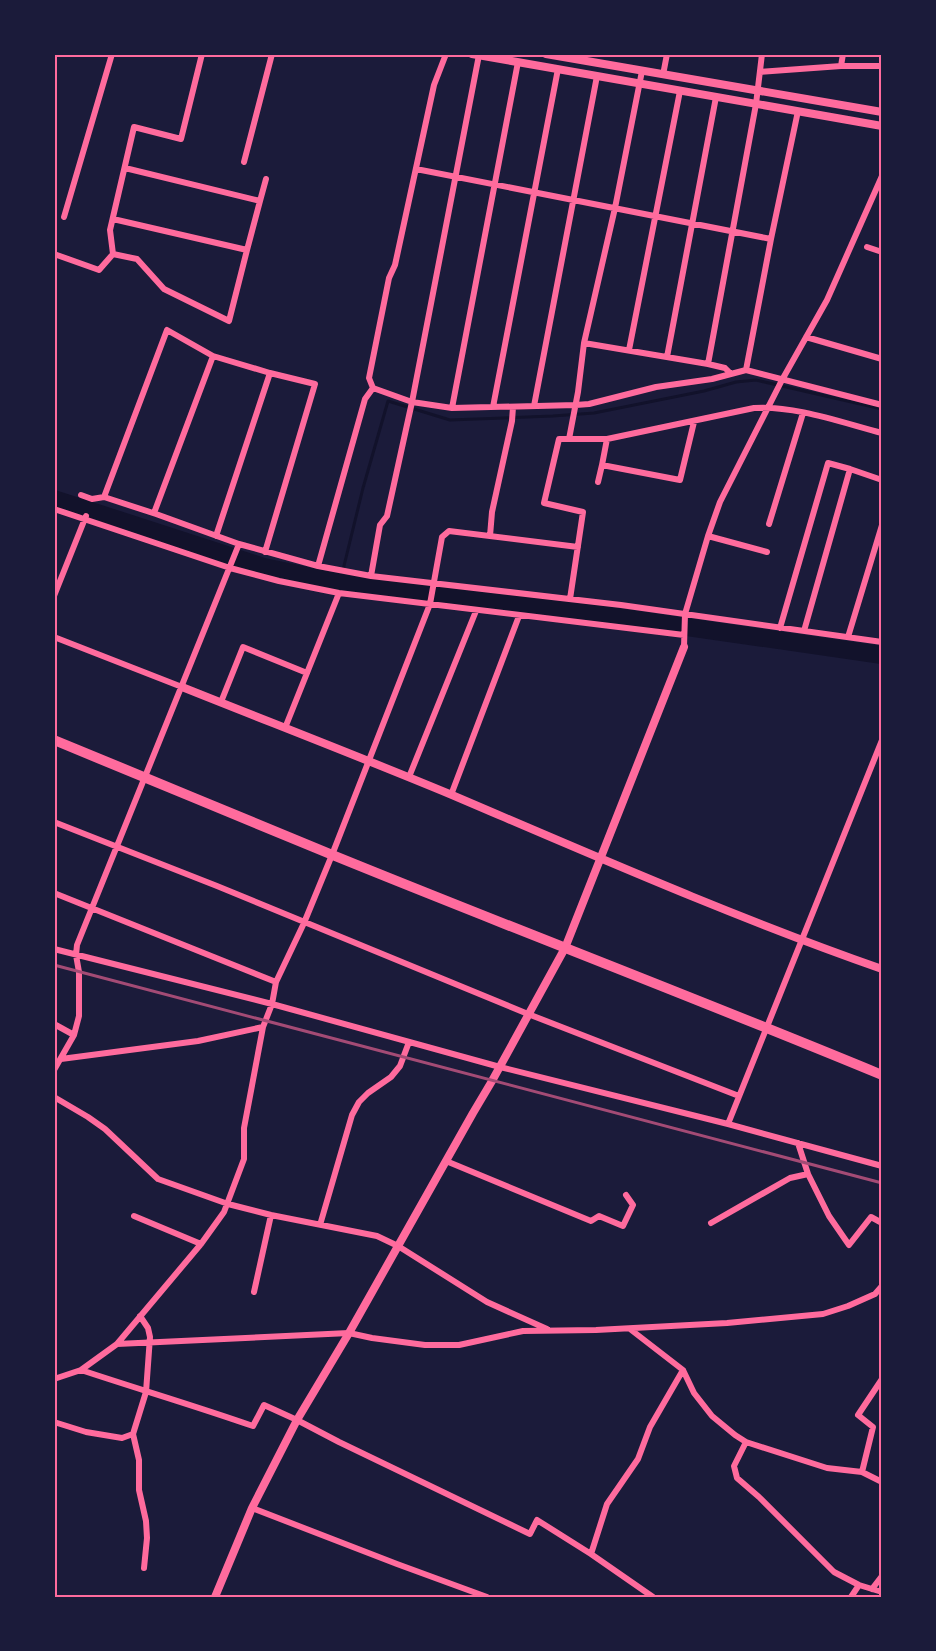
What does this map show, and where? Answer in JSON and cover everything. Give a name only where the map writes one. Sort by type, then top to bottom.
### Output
[{"type":"main road","points":[[54,740],[332,855],[882,1075]]},
{"type":"street","points":[[64,217],[112,54]]},
{"type":"street","points":[[54,254],[99,270],[113,254],[110,230],[134,127],[181,139],[202,54]]},
{"type":"street","points":[[244,162],[272,54]]},
{"type":"street","points":[[446,54],[434,85],[395,265],[389,278],[369,378],[373,388],[412,402],[452,408],[576,405],[590,404],[656,387],[712,379],[746,370],[882,405]]},
{"type":"street","points":[[547,54],[882,112]]},
{"type":"street","points":[[663,75],[667,54]]},
{"type":"street","points":[[708,364],[756,104],[762,54]]},
{"type":"street","points":[[841,66],[843,54]]},
{"type":"street","points":[[371,576],[380,525],[387,516],[412,402],[476,55],[882,126]]},
{"type":"street","points":[[452,408],[518,62]]},
{"type":"street","points":[[760,72],[841,66],[882,66]]},
{"type":"street","points":[[493,408],[558,69]]},
{"type":"street","points":[[569,439],[584,343],[615,208],[642,71]]},
{"type":"street","points":[[534,406],[597,76]]},
{"type":"street","points":[[629,350],[680,91]]},
{"type":"street","points":[[667,357],[716,97]]},
{"type":"street","points":[[746,370],[798,111]]},
{"type":"street","points":[[125,168],[260,201]]},
{"type":"street","points":[[416,169],[771,239]]},
{"type":"street","points":[[215,1597],[252,1508],[297,1420],[349,1333],[565,948],[684,647],[685,614],[720,502],[782,380],[827,300],[882,176]]},
{"type":"street","points":[[113,254],[137,259],[164,289],[229,321],[266,179]]},
{"type":"street","points":[[113,219],[247,250]]},
{"type":"street","points":[[867,247],[882,252]]},
{"type":"street","points":[[104,497],[167,330],[213,356],[315,384],[265,552]]},
{"type":"street","points":[[806,337],[882,359]]},
{"type":"street","points":[[584,343],[708,364],[724,368],[731,374]]},
{"type":"street","points":[[154,513],[213,356]]},
{"type":"street","points":[[216,536],[270,373]]},
{"type":"street","points":[[318,566],[365,399],[373,388]]},
{"type":"street","points":[[490,536],[492,512],[513,407]]},
{"type":"street","points":[[570,599],[583,512],[544,503],[559,439],[607,439],[768,407],[786,408],[882,433]]},
{"type":"street","points":[[769,524],[803,413]]},
{"type":"street","points":[[602,465],[680,480],[694,422]]},
{"type":"street","points":[[598,482],[607,439]]},
{"type":"street","points":[[780,628],[828,463],[882,480]]},
{"type":"street","points":[[804,631],[850,469]]},
{"type":"street","points":[[81,495],[92,501],[104,497],[154,513],[238,546],[318,566],[371,576],[570,599],[882,642]]},
{"type":"street","points":[[54,509],[86,517],[279,581],[339,593],[684,635]]},
{"type":"street","points":[[54,596],[86,517]]},
{"type":"street","points":[[848,637],[882,525]]},
{"type":"street","points":[[54,1379],[81,1370],[117,1344],[201,1244],[228,1204],[244,1159],[244,1128],[263,1027],[272,1004],[276,982],[304,923],[332,855],[430,604],[442,537],[449,531],[578,547]]},
{"type":"street","points":[[708,536],[767,552]]},
{"type":"street","points":[[54,1070],[75,1035],[79,1016],[79,972],[76,955],[78,945],[238,546]]},
{"type":"street","points":[[285,728],[339,593]]},
{"type":"street","points":[[409,777],[476,611]]},
{"type":"street","points":[[451,795],[519,615]]},
{"type":"street","points":[[54,637],[409,777],[801,941],[882,969]]},
{"type":"street","points":[[221,702],[243,647],[307,673]]},
{"type":"street","points":[[729,1124],[882,740]]},
{"type":"street","points":[[873,762],[882,763]]},
{"type":"street","points":[[54,822],[217,886],[528,1014],[739,1096]]},
{"type":"street","points":[[54,893],[276,982]]},
{"type":"street","points":[[54,949],[272,1004],[500,1067],[729,1124],[882,1166]]},
{"type":"street","points":[[54,1024],[75,1035]]},
{"type":"street","points":[[61,1059],[198,1041],[263,1027]]},
{"type":"street","points":[[320,1225],[352,1115],[359,1102],[391,1077],[400,1066],[409,1042]]},
{"type":"street","points":[[54,1096],[105,1129],[158,1179],[228,1204],[377,1236],[398,1246],[487,1302],[550,1330]]},
{"type":"street","points":[[798,1143],[808,1174],[829,1216],[849,1245],[871,1217],[882,1224]]},
{"type":"street","points":[[446,1161],[591,1221],[599,1216],[623,1226],[633,1206],[626,1195]]},
{"type":"street","points":[[711,1223],[790,1178],[808,1174]]},
{"type":"street","points":[[254,1292],[271,1215]]},
{"type":"street","points":[[134,1216],[201,1244]]},
{"type":"street","points":[[117,1344],[349,1333],[425,1345],[459,1346],[524,1330],[630,1329],[823,1314],[875,1294],[882,1287]]},
{"type":"street","points":[[875,1294],[882,1299]]},
{"type":"street","points":[[140,1316],[148,1328],[150,1342],[146,1392],[133,1434],[139,1460],[139,1490],[146,1521],[144,1568]]},
{"type":"street","points":[[630,1329],[683,1370],[694,1393],[712,1416],[746,1442],[827,1468],[861,1472],[882,1482]]},
{"type":"street","points":[[81,1370],[253,1426],[264,1405],[530,1534],[537,1520],[653,1597]]},
{"type":"street","points":[[591,1554],[608,1504],[638,1459],[650,1427],[683,1370]]},
{"type":"street","points":[[861,1472],[873,1427],[858,1415],[882,1379]]},
{"type":"street","points":[[54,1422],[86,1432],[122,1438],[133,1434]]},
{"type":"street","points":[[746,1442],[734,1466],[737,1478],[834,1572],[858,1585],[882,1592]]},
{"type":"street","points":[[252,1508],[487,1597]]},
{"type":"street","points":[[872,1589],[882,1576]]},
{"type":"street","points":[[851,1597],[858,1585]]},
{"type":"waterway","points":[[342,583],[342,574],[363,488],[388,401],[450,420],[553,416],[594,413],[704,391],[736,382],[756,380],[882,409]]},
{"type":"waterway","points":[[54,499],[264,567],[342,583],[569,610],[882,655]]},
{"type":"railway","points":[[54,965],[882,1183]]}]
